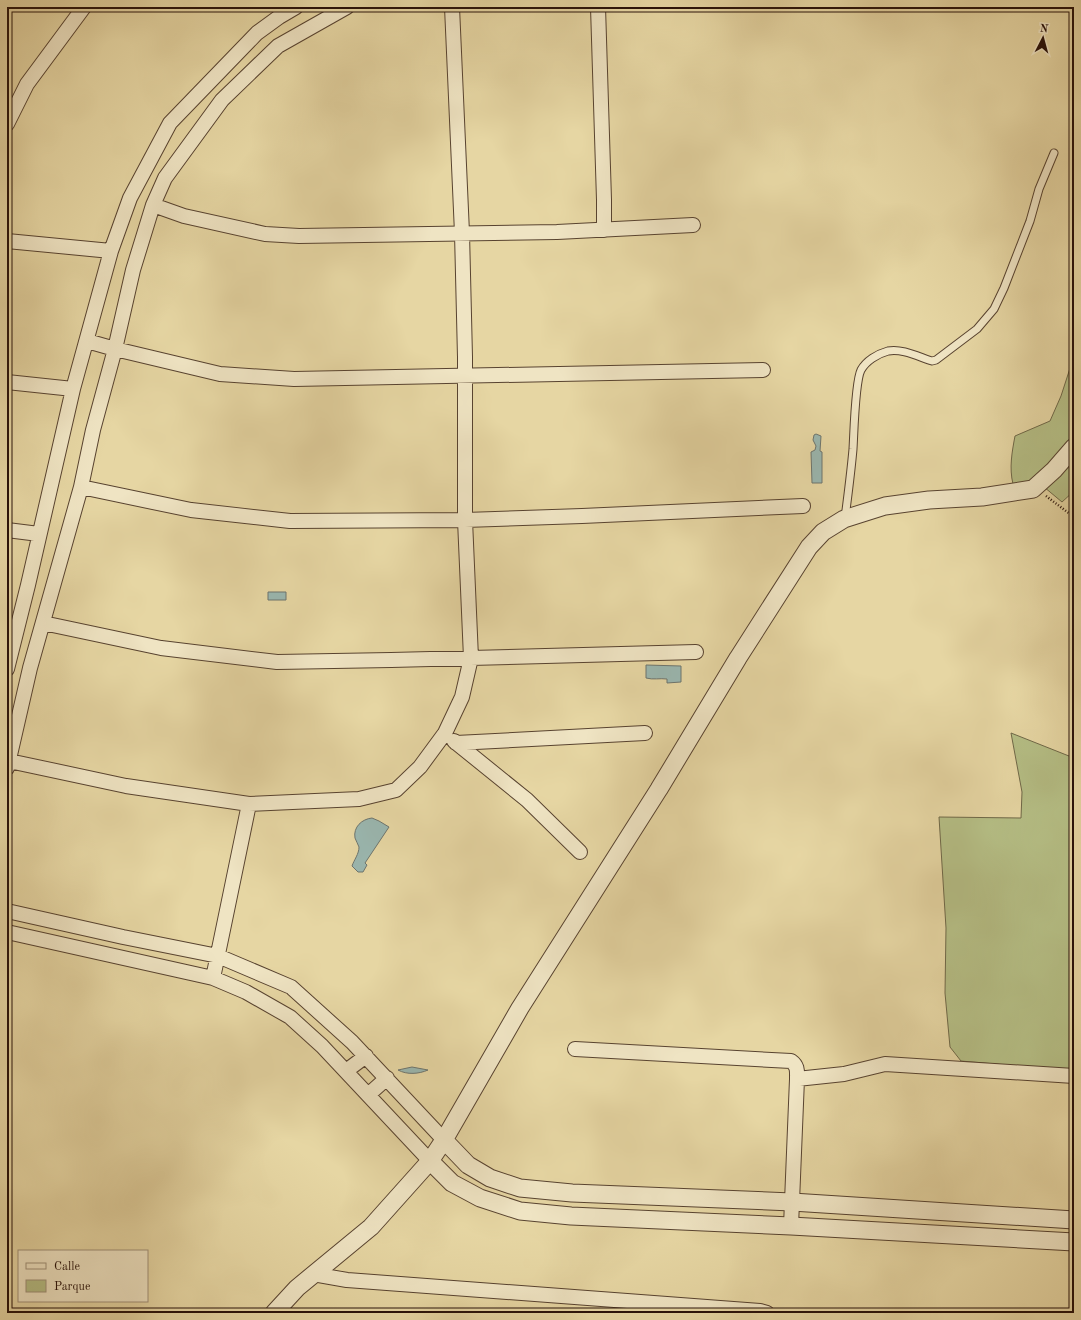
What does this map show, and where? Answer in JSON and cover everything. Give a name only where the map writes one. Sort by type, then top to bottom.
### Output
[{"type":"street","points":[[7,124],[27,84],[84,7]]},
{"type":"street","points":[[7,670],[73,389],[112,251],[130,198],[170,123],[257,33],[275,12],[296,7]]},
{"type":"street","points":[[347,7],[278,46],[222,100],[165,178],[153,205],[133,270],[115,349],[93,430],[81,486],[30,668],[8,764],[126,786],[249,804],[359,799],[396,790],[420,767],[445,733],[462,697],[471,658],[465,520],[465,376],[462,233],[452,7]]},
{"type":"street","points":[[598,7],[604,230]]},
{"type":"street","points":[[153,205],[184,216],[265,234],[299,236],[557,232],[693,225]]},
{"type":"street","points":[[7,241],[112,251]]},
{"type":"street","points":[[87,341],[220,374],[294,379],[763,370]]},
{"type":"street","points":[[7,382],[73,389]]},
{"type":"street","points":[[274,1313],[297,1288],[371,1227],[430,1161],[444,1140],[520,1008],[655,796],[738,658],[809,547],[823,532],[844,519],[885,506],[929,500],[982,497],[1033,488],[1054,470],[1074,448]]},
{"type":"street","points":[[81,486],[191,510],[290,521],[465,520],[704,512],[804,506]]},
{"type":"street","points":[[7,530],[39,534]]},
{"type":"street","points":[[28,585],[52,588]]},
{"type":"street","points":[[43,624],[161,648],[277,662],[696,652]]},
{"type":"street","points":[[445,733],[527,800],[580,852]]},
{"type":"street","points":[[456,743],[645,733]]},
{"type":"street","points":[[213,978],[249,804]]},
{"type":"street","points":[[7,911],[123,937],[218,956],[291,987],[366,1056],[468,1165],[490,1178],[520,1188],[572,1193],[792,1202],[1074,1220]]},
{"type":"street","points":[[7,932],[213,978],[246,992],[290,1018],[322,1046],[452,1183],[480,1198],[520,1211],[571,1216],[791,1226],[1074,1242]]},
{"type":"street","points":[[575,1049],[791,1061],[797,1067],[791,1226]]},
{"type":"street","points":[[346,1071],[366,1056]]},
{"type":"street","points":[[797,1079],[844,1074],[885,1064],[1074,1076]]},
{"type":"street","points":[[368,1094],[387,1078]]},
{"type":"street","points":[[571,1216],[572,1193]]},
{"type":"street","points":[[885,1231],[887,1208]]},
{"type":"street","points":[[1054,1240],[1056,1219]]},
{"type":"street","points":[[313,1274],[347,1280],[760,1311],[767,1313]]},
{"type":"lane","points":[[844,519],[853,451],[857,386],[860,371],[868,361],[879,354],[889,351],[899,351],[932,361],[936,360],[977,329],[994,309],[1004,288],[1030,221],[1039,189],[1054,153]]},
{"type":"path","points":[[1033,488],[1048,497],[1074,517]]},
{"type":"green space","points":[[1074,356],[1074,491],[1062,502],[1044,487],[1013,484],[1011,460],[1015,436],[1050,421],[1061,396]]},
{"type":"green space","points":[[1011,733],[1074,758],[1074,1071],[961,1061],[950,1047],[945,993],[946,928],[939,817],[1021,818],[1022,792]]},
{"type":"water","points":[[816,434],[821,436],[820,451],[822,452],[822,483],[812,483],[811,452],[815,450],[816,446],[813,440],[814,435]]},
{"type":"water","points":[[268,592],[286,592],[286,600],[268,600]]},
{"type":"water","points":[[646,665],[681,666],[681,682],[667,683],[667,679],[646,678]]},
{"type":"water","points":[[372,818],[389,827],[365,863],[367,865],[363,872],[358,872],[352,866],[359,850],[355,838],[355,830],[359,824]]},
{"type":"water","points":[[412,1067],[428,1070],[405,1073],[398,1070]]}]
